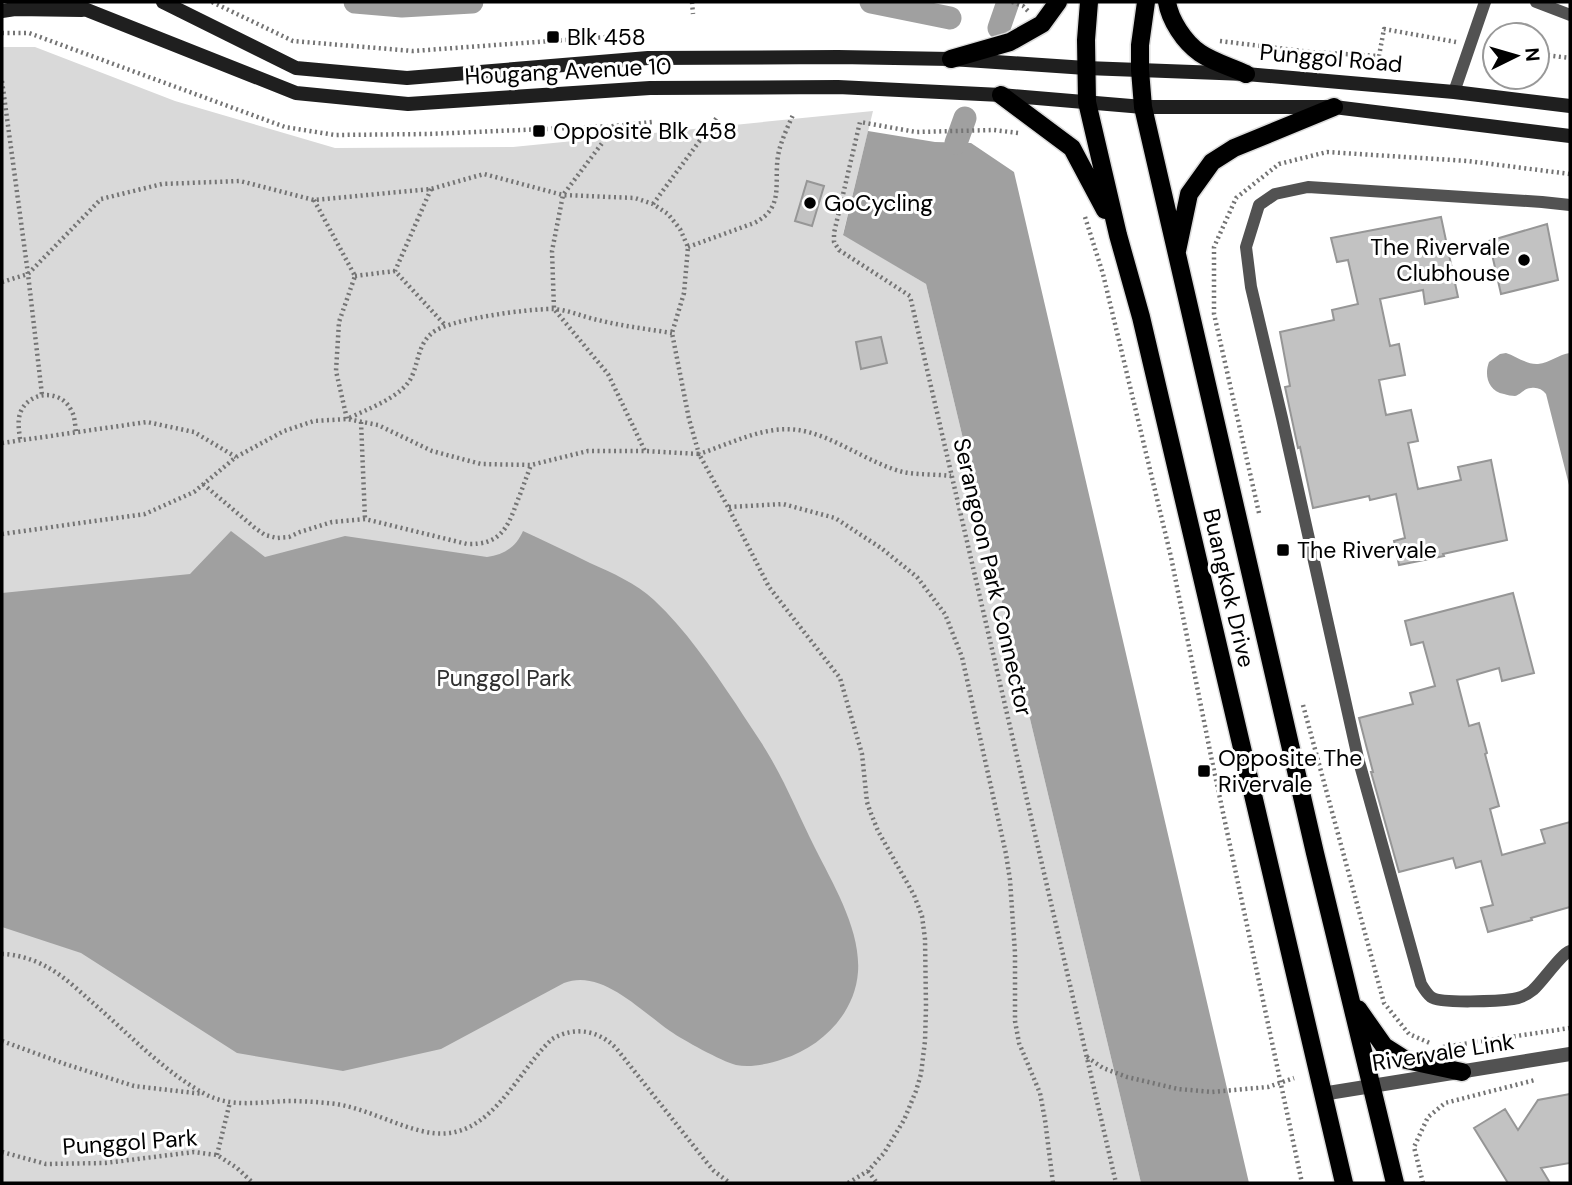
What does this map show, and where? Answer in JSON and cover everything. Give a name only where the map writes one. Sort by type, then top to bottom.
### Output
[{"type":"main road","name":"Hougang Avenue 10","points":[[70,2],[296,93],[346,98],[408,104],[650,88],[838,87],[1087,102]]},
{"type":"main road","name":"Hougang Avenue 10","points":[[163,2],[296,68],[407,78],[648,58],[951,59],[1086,68]]},
{"type":"main road","points":[[951,59],[1010,42],[1042,24],[1058,2]]},
{"type":"main road","name":"Buangkok Drive","points":[[1089,2],[1087,102],[1118,235],[1144,330],[1344,1183]]},
{"type":"main road","name":"Buangkok Drive","points":[[1146,2],[1140,45],[1143,107],[1315,853],[1395,1183]]},
{"type":"main road","points":[[1167,2],[1181,34],[1199,52],[1246,74]]},
{"type":"main road","points":[[2,11],[87,10]]},
{"type":"main road","name":"Punggol Road","points":[[1086,68],[1246,74],[1454,92],[1570,106]]},
{"type":"main road","points":[[1001,95],[1072,148],[1118,235]]},
{"type":"main road","points":[[1087,102],[1143,107],[1334,107],[1570,136]]},
{"type":"main road","points":[[1176,256],[1189,194],[1212,162],[1234,148],[1334,107]]},
{"type":"main road","points":[[1351,997],[1373,1032],[1388,1049],[1406,1060],[1462,1072]]},
{"type":"street","name":"Rivervale Link","points":[[1322,1094],[1570,1054]]},
{"type":"lane","points":[[1454,92],[1485,2]]},
{"type":"lane","points":[[1536,2],[1570,15]]},
{"type":"lane","points":[[1570,205],[1308,187],[1275,194],[1259,205],[1246,247],[1251,287],[1358,758],[1421,984],[1432,999],[1445,1002],[1522,997],[1533,990],[1564,953],[1570,951]]},
{"type":"path","points":[[212,2],[293,41],[413,51],[647,34]]},
{"type":"path","points":[[692,2],[693,13]]},
{"type":"path","points":[[1216,40],[1310,52],[1380,56],[1384,29],[1470,45]]},
{"type":"path","points":[[1551,56],[1570,58]]},
{"type":"path","points":[[2,81],[42,395]]},
{"type":"path","points":[[688,247],[754,223],[770,212],[775,203],[779,152],[793,115]]},
{"type":"path","points":[[653,204],[718,116]]},
{"type":"path","name":"Serangoon Park Connector","points":[[1026,134],[994,130],[916,132],[860,122],[834,242],[839,250],[910,296],[1116,1183]]},
{"type":"path","points":[[615,126],[563,195],[552,251],[554,309],[608,374],[645,451]]},
{"type":"path","points":[[1260,516],[1214,314],[1214,247],[1236,198],[1279,164],[1327,152],[1468,161],[1570,174]]},
{"type":"path","points":[[2,282],[28,274],[101,199],[162,184],[240,181],[314,200],[431,189],[484,174],[563,195],[635,198],[653,204],[668,214],[680,229],[688,247],[684,293],[672,333],[689,419],[699,454],[769,587],[840,678],[862,754],[870,811],[878,831],[914,895],[922,916],[926,1007],[921,1074],[911,1107],[884,1153],[868,1171],[848,1183]]},
{"type":"path","points":[[395,271],[431,189]]},
{"type":"path","points":[[314,200],[355,276],[339,322],[336,371],[347,419]]},
{"type":"path","points":[[1083,214],[1104,274],[1171,556],[1302,1183]]},
{"type":"path","points":[[355,276],[395,271]]},
{"type":"path","points":[[395,271],[445,325]]},
{"type":"path","points":[[347,419],[390,398],[408,384],[425,341],[434,331],[445,325],[484,316],[554,309],[598,321],[672,333]]},
{"type":"path","points":[[20,439],[18,419],[21,410],[26,403],[42,395],[60,398],[67,404],[73,411],[76,432]]},
{"type":"path","points":[[2,534],[145,514],[194,492],[236,457],[284,431],[314,421],[347,419],[378,425],[432,452],[481,464],[531,465],[588,451],[699,454],[770,430],[798,430],[824,438],[904,472],[951,476]]},
{"type":"path","points":[[2,443],[148,422],[194,432],[236,457]]},
{"type":"path","points":[[361,422],[365,519]]},
{"type":"path","points":[[203,484],[255,528],[265,535],[277,538],[289,537],[332,522],[365,519],[467,544],[480,544],[493,540],[503,532],[510,521],[531,465]]},
{"type":"path","points":[[728,507],[783,504],[835,518],[881,548],[917,577],[944,614],[962,657],[1006,854],[1015,953],[1015,1021],[1023,1052],[1040,1093],[1054,1183]]},
{"type":"path","points":[[1303,703],[1384,1003],[1409,1034],[1439,1048],[1570,1028]]},
{"type":"path","points":[[2,954],[12,954],[47,967],[77,988],[172,1073],[207,1095]]},
{"type":"path","points":[[2,1041],[134,1086],[207,1095],[247,1104],[287,1101],[333,1104],[362,1109],[436,1134],[457,1132],[477,1123],[494,1108],[552,1039],[584,1031],[600,1035],[617,1048],[708,1164],[730,1183]]},
{"type":"path","points":[[1087,1057],[1110,1071],[1127,1077],[1178,1089],[1212,1092],[1268,1087],[1294,1078]]},
{"type":"path","points":[[1423,1183],[1414,1147],[1428,1117],[1445,1102],[1544,1078]]},
{"type":"path","points":[[217,1155],[230,1101]]},
{"type":"path","name":"Punggol Park","points":[[2,1152],[46,1164],[105,1163],[194,1152],[217,1155],[253,1183]]},
{"type":"path","points":[[868,1171],[877,1183]]},
{"type":"green space","name":"Punggol Park","points":[[2,47],[35,47],[175,101],[335,148],[513,147],[873,111],[843,234],[926,284],[1141,1183],[2,1183]]},
{"type":"shaded area","points":[[868,131],[935,142],[971,143],[1014,172],[1249,1183],[1141,1183],[926,284],[843,235]]},
{"type":"shaded area","points":[[1506,353],[1538,364],[1570,353],[1570,485],[1546,394],[1533,388],[1515,396],[1508,395],[1494,390],[1489,382],[1489,362]]},
{"type":"shaded area","points":[[231,531],[265,557],[345,536],[487,557],[509,549],[523,531],[632,583],[647,594],[698,649],[762,744],[782,779],[844,908],[855,940],[858,972],[850,1002],[834,1027],[797,1054],[765,1064],[736,1065],[676,1035],[606,986],[578,980],[564,983],[441,1049],[343,1071],[237,1053],[81,953],[2,927],[2,593],[190,574]]},
{"type":"building","points":[[807,181],[824,186],[812,226],[795,221]]},
{"type":"building","points":[[1441,217],[1458,297],[1425,304],[1423,290],[1380,299],[1390,346],[1399,344],[1405,375],[1379,380],[1386,415],[1411,410],[1418,441],[1408,443],[1418,489],[1461,480],[1458,467],[1491,460],[1507,540],[1399,565],[1394,541],[1405,538],[1396,494],[1370,500],[1369,496],[1313,508],[1285,387],[1290,386],[1280,332],[1334,320],[1332,310],[1358,304],[1348,260],[1337,262],[1331,238]]},
{"type":"building","name":"The Rivervale Clubhouse","points":[[1547,224],[1558,280],[1501,294],[1489,241]]},
{"type":"building","points":[[881,337],[887,363],[861,369],[856,342]]},
{"type":"building","points":[[1513,593],[1534,673],[1502,681],[1499,668],[1457,680],[1469,726],[1479,723],[1487,753],[1485,754],[1499,806],[1490,809],[1502,855],[1545,843],[1541,830],[1570,822],[1570,907],[1488,932],[1481,908],[1493,905],[1481,861],[1456,868],[1453,858],[1399,872],[1359,718],[1413,704],[1410,693],[1435,686],[1423,642],[1411,645],[1405,621]]},
{"type":"building","points":[[1570,1094],[1570,1163],[1541,1168],[1550,1183],[1508,1183],[1474,1128],[1505,1109],[1518,1130],[1538,1100]]},
{"type":"waterway","points":[[355,2],[402,6],[472,2]]},
{"type":"waterway","points":[[871,2],[950,18]]},
{"type":"waterway","points":[[999,28],[1008,2]]},
{"type":"waterway","points":[[956,143],[965,118]]},
{"type":"place","name":"Blk 458","points":[[553,37]]},
{"type":"place","name":"Opposite Blk 458","points":[[539,131]]},
{"type":"place","name":"GoCycling","points":[[810,203]]},
{"type":"place","name":"The Rivervale Clubhouse","points":[[1524,260]]},
{"type":"place","name":"The Rivervale","points":[[1283,550]]},
{"type":"place","name":"Opposite The Rivervale","points":[[1204,771]]}]
